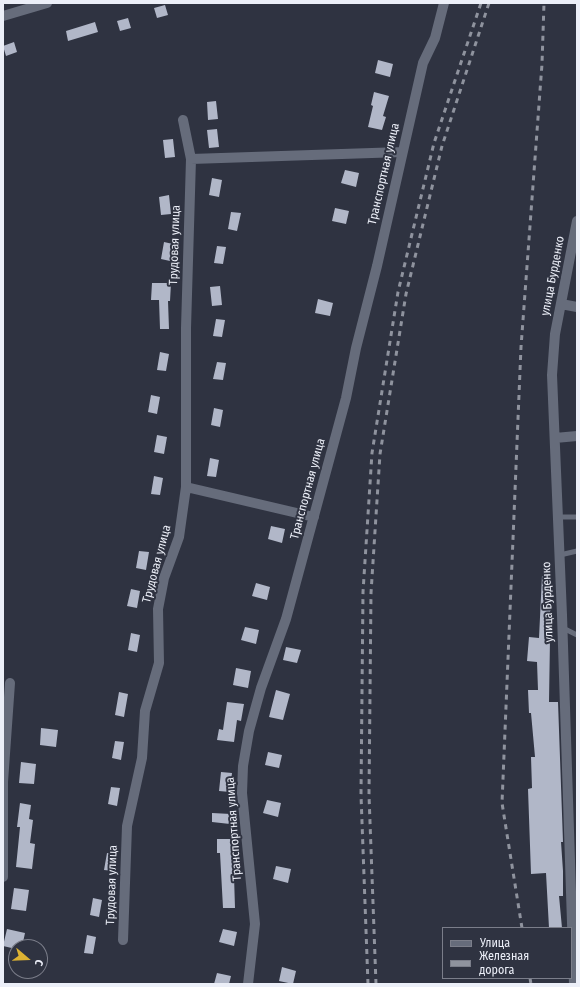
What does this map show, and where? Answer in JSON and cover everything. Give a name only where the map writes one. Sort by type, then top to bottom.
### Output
[{"type":"street","points":[[3,16],[47,3]]},
{"type":"street","name":"Транспортная улица","points":[[248,984],[255,924],[242,793],[243,766],[248,731],[261,688],[286,619],[314,517],[346,398],[356,348],[377,266],[423,63],[435,38],[444,3]]},
{"type":"street","name":"Трудовая улица","points":[[123,940],[126,826],[142,758],[145,711],[159,663],[158,609],[164,578],[179,537],[186,487],[186,328],[191,159],[184,120]]},
{"type":"street","points":[[191,159],[402,152]]},
{"type":"street","name":"улица Бурденко","points":[[574,984],[572,784],[563,628],[552,375],[555,334],[561,304],[574,257],[577,221]]},
{"type":"street","points":[[561,304],[577,307]]},
{"type":"street","points":[[555,438],[577,436]]},
{"type":"street","points":[[186,487],[314,517]]},
{"type":"street","points":[[3,877],[3,782],[10,683]]},
{"type":"lane","points":[[558,517],[577,517]]},
{"type":"lane","points":[[560,555],[577,551]]},
{"type":"lane","points":[[563,628],[577,635]]},
{"type":"building","points":[[165,5],[168,15],[157,18],[154,8]]},
{"type":"building","points":[[128,18],[131,28],[120,31],[117,21]]},
{"type":"building","points":[[95,22],[98,32],[68,41],[66,31]]},
{"type":"building","points":[[14,42],[17,52],[6,56],[3,46]]},
{"type":"building","points":[[378,60],[393,64],[390,77],[375,73]]},
{"type":"building","points":[[374,92],[389,96],[383,116],[386,117],[382,130],[368,127],[373,106],[371,105]]},
{"type":"building","points":[[216,101],[218,119],[208,120],[207,102]]},
{"type":"building","points":[[217,129],[219,147],[209,148],[207,130]]},
{"type":"building","points":[[173,139],[175,157],[165,158],[163,140]]},
{"type":"building","points":[[345,170],[359,173],[356,187],[341,183]]},
{"type":"building","points":[[212,178],[222,180],[219,197],[209,195]]},
{"type":"building","points":[[169,195],[171,214],[161,215],[159,197]]},
{"type":"building","points":[[335,208],[349,211],[346,224],[332,221]]},
{"type":"building","points":[[231,212],[241,213],[237,231],[228,229]]},
{"type":"building","points":[[164,242],[173,244],[170,261],[161,259]]},
{"type":"building","points":[[217,246],[226,247],[223,264],[214,263]]},
{"type":"building","points":[[152,283],[171,283],[170,301],[168,301],[169,329],[160,329],[159,300],[151,300]]},
{"type":"building","points":[[220,286],[222,305],[212,306],[210,287]]},
{"type":"building","points":[[318,299],[333,303],[330,316],[315,313]]},
{"type":"building","points":[[216,319],[225,320],[222,337],[213,336]]},
{"type":"building","points":[[160,352],[169,354],[166,371],[157,370]]},
{"type":"building","points":[[217,362],[226,363],[223,380],[213,379]]},
{"type":"building","points":[[151,395],[160,397],[157,414],[148,412]]},
{"type":"building","points":[[214,408],[223,410],[220,427],[211,425]]},
{"type":"building","points":[[157,435],[167,437],[164,454],[154,452]]},
{"type":"building","points":[[210,458],[219,460],[216,477],[207,476]]},
{"type":"building","points":[[154,476],[163,478],[160,495],[151,494]]},
{"type":"building","points":[[271,526],[285,529],[282,543],[268,539]]},
{"type":"building","points":[[139,551],[149,552],[146,570],[136,568]]},
{"type":"building","points":[[542,576],[551,576],[549,702],[558,702],[563,842],[561,842],[563,896],[559,896],[562,927],[549,927],[546,873],[531,874],[528,789],[532,788],[531,757],[535,757],[531,713],[529,713],[528,690],[538,690],[537,662],[527,661],[529,637],[539,638]]},
{"type":"building","points":[[256,583],[270,587],[267,600],[252,596]]},
{"type":"building","points":[[131,589],[140,591],[137,608],[127,606]]},
{"type":"building","points":[[245,627],[259,630],[256,644],[241,640]]},
{"type":"building","points":[[131,633],[140,635],[137,652],[128,650]]},
{"type":"building","points":[[286,647],[301,650],[297,663],[283,660]]},
{"type":"building","points":[[236,668],[251,671],[248,688],[233,685]]},
{"type":"building","points":[[276,690],[290,694],[283,720],[269,717]]},
{"type":"building","points":[[119,692],[128,694],[124,717],[115,715]]},
{"type":"building","points":[[227,702],[244,704],[241,721],[237,720],[234,742],[217,740],[219,729],[223,730]]},
{"type":"building","points":[[41,728],[58,730],[56,747],[40,745]]},
{"type":"building","points":[[115,741],[124,742],[121,760],[112,758]]},
{"type":"building","points":[[268,752],[282,755],[279,768],[265,765]]},
{"type":"building","points":[[21,762],[36,764],[34,784],[19,783]]},
{"type":"building","points":[[221,772],[232,773],[230,792],[219,791]]},
{"type":"building","points":[[111,787],[120,788],[117,806],[108,804]]},
{"type":"building","points":[[267,800],[281,803],[278,817],[263,813]]},
{"type":"building","points":[[20,803],[31,805],[29,819],[33,820],[30,843],[35,844],[32,869],[16,867],[20,827],[17,827]]},
{"type":"building","points":[[212,813],[231,814],[230,824],[212,822]]},
{"type":"building","points":[[217,839],[232,839],[232,864],[235,864],[236,876],[234,876],[235,908],[223,908],[220,853],[217,853]]},
{"type":"building","points":[[107,853],[117,854],[114,871],[104,870]]},
{"type":"building","points":[[276,866],[291,869],[288,883],[273,879]]},
{"type":"building","points":[[14,888],[29,890],[26,911],[11,909]]},
{"type":"building","points":[[93,898],[102,900],[99,917],[90,915]]},
{"type":"building","points":[[7,929],[25,933],[24,939],[8,939],[8,947],[3,946]]},
{"type":"building","points":[[223,929],[237,932],[234,946],[219,942]]},
{"type":"building","points":[[87,935],[96,937],[93,954],[84,953]]},
{"type":"building","points":[[282,967],[296,971],[293,984],[279,981]]},
{"type":"building","points":[[217,973],[231,976],[229,984],[214,984]]},
{"type":"railway","points":[[368,984],[361,795],[363,592],[372,453],[398,292],[434,143],[481,3]]},
{"type":"railway","points":[[376,984],[369,795],[371,593],[380,454],[406,294],[442,146],[489,3]]},
{"type":"railway","points":[[522,927],[502,803],[521,347],[542,64],[544,3]]},
{"type":"railway","points":[[530,979],[531,984]]}]
